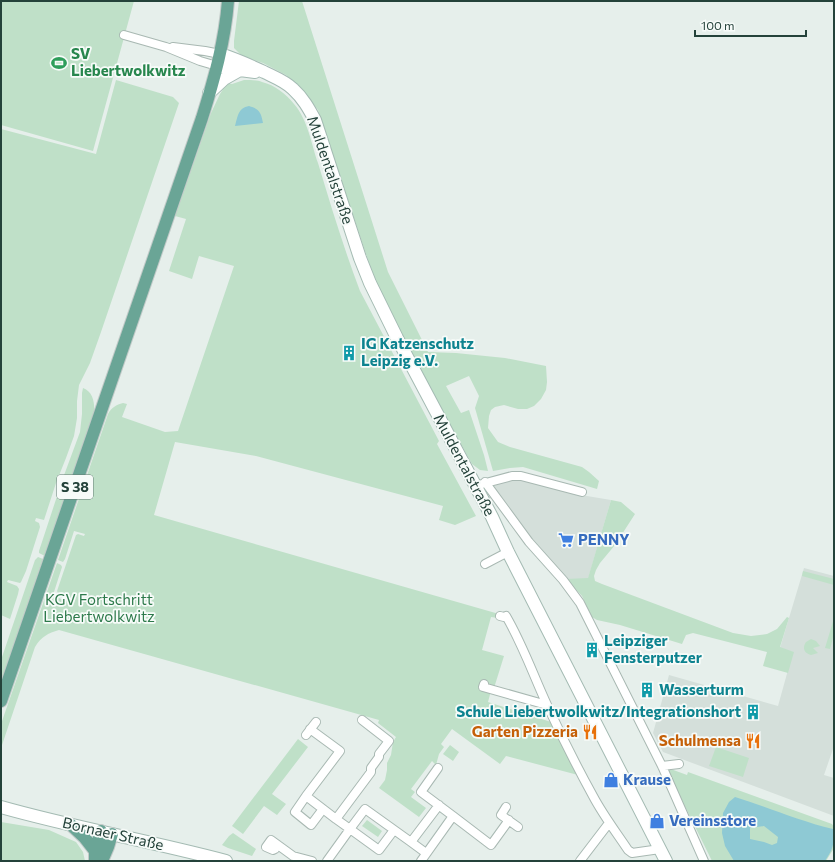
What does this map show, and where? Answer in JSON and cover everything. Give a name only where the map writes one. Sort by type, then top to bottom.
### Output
[{"type":"main road","name":"S 38","points":[[1,702],[198,129],[219,60],[228,1]]},
{"type":"main road","name":"Muldentalstraße","points":[[219,60],[240,70],[267,73]]},
{"type":"main road","name":"Muldentalstraße","points":[[219,60],[238,60],[284,82],[301,97],[315,120],[360,258],[370,283],[397,338],[480,484],[492,517],[508,552],[666,861]]},
{"type":"main road","points":[[209,93],[224,79],[240,70]]},
{"type":"main road","name":"Bornaer Straße","points":[[1,807],[226,861]]},
{"type":"main road","points":[[70,824],[90,844],[97,858],[108,847],[107,833]]},
{"type":"street","name":"Muldentalstraße","points":[[124,36],[166,47],[200,61],[219,60]]},
{"type":"street","name":"Muldentalstraße","points":[[166,47],[198,50],[219,60]]},
{"type":"street","points":[[582,492],[521,476],[512,476],[480,484],[580,603],[662,766],[704,861]]},
{"type":"street","points":[[486,564],[508,552]]},
{"type":"street","points":[[503,616],[520,641],[547,705],[593,797],[609,823],[628,850],[632,852],[660,848]]},
{"type":"street","points":[[484,684],[483,687],[547,705]]},
{"type":"street","points":[[336,819],[371,772],[371,768],[379,758],[379,754],[389,741],[362,720]]},
{"type":"street","points":[[316,722],[308,732],[340,751],[295,812],[311,825],[323,809]]},
{"type":"street","points":[[662,766],[679,764]]},
{"type":"street","points":[[438,768],[421,792],[491,845],[509,820]]},
{"type":"street","points":[[306,796],[379,850],[394,830]]},
{"type":"street","points":[[411,842],[438,805]]},
{"type":"street","points":[[506,806],[501,814],[518,826]]},
{"type":"street","points":[[327,861],[365,809],[426,853]]},
{"type":"street","points":[[421,861],[453,816]]},
{"type":"street","points":[[582,860],[609,823]]},
{"type":"street","points":[[278,846],[293,856],[312,861]]},
{"type":"shaded area","points":[[515,479],[581,495],[611,500],[588,579],[566,579],[502,502],[494,486],[501,482]]},
{"type":"shaded area","points":[[804,568],[834,576],[834,746],[824,775],[834,778],[834,816],[663,752],[653,733],[669,675],[778,706],[793,652],[780,648]]},
{"type":"green space","name":"SV Liebertwolkwitz","points":[[1,1],[134,1],[93,151],[1,125]]},
{"type":"green space","points":[[239,1],[302,1],[388,272],[428,352],[505,358],[546,366],[546,390],[541,399],[534,406],[527,409],[518,409],[504,405],[495,407],[491,410],[489,416],[488,428],[498,442],[510,447],[582,467],[599,481],[597,489],[523,467],[493,471],[475,408],[479,396],[469,376],[446,386],[461,413],[469,410],[488,471],[480,470],[472,464],[393,319],[379,288],[369,263],[318,110],[302,89],[286,75],[263,63],[242,56],[234,48]]},
{"type":"green space","points":[[116,80],[173,97],[179,103],[101,332],[90,363],[79,385],[77,418],[74,436],[44,520],[36,518],[35,521],[39,523],[40,527],[26,571],[20,583],[8,580],[7,582],[17,586],[19,589],[10,619],[1,615],[1,129],[96,154]]},
{"type":"green space","name":"KGV Fortschritt Liebertwolkwitz","points":[[244,80],[267,83],[284,93],[299,110],[303,117],[343,243],[360,291],[439,441],[437,444],[476,516],[455,525],[439,520],[443,506],[256,456],[175,442],[154,515],[499,614],[498,618],[491,617],[482,650],[504,656],[488,702],[551,722],[578,775],[506,756],[500,764],[452,729],[441,744],[444,747],[439,754],[436,765],[432,761],[411,789],[415,792],[411,797],[426,808],[419,817],[379,788],[385,780],[387,763],[396,737],[378,723],[379,720],[59,630],[45,636],[35,647],[1,748],[1,724],[57,563],[62,567],[53,595],[65,601],[66,597],[57,591],[76,535],[78,534],[84,536],[85,534],[74,531],[65,559],[63,562],[58,560],[108,414],[114,407],[123,403],[127,404],[122,417],[165,432],[178,431],[234,266],[199,256],[192,279],[169,271],[186,219],[175,216],[211,113],[220,94],[227,83],[232,84]]},
{"type":"green space","points":[[83,388],[90,392],[92,396],[94,403],[94,415],[45,556],[39,553],[39,551],[80,432]]},
{"type":"green space","points":[[611,500],[621,502],[635,514],[615,545],[600,563],[594,576],[595,581],[733,633],[751,636],[767,634],[777,629],[787,617],[789,618],[780,647],[794,652],[788,673],[763,666],[767,652],[693,633],[686,635],[682,644],[620,625],[597,620],[592,617],[582,596],[566,579],[588,578]]},
{"type":"green space","points":[[38,557],[43,559],[1,682],[1,660],[35,560]]},
{"type":"green space","points":[[803,571],[834,579],[834,585],[802,576]]},
{"type":"green space","points":[[834,618],[834,634],[830,649],[825,648]]},
{"type":"green space","points":[[811,639],[816,641],[820,646],[813,648],[818,653],[811,655],[805,652],[804,648],[806,642]]},
{"type":"green space","points":[[298,739],[308,747],[272,794],[286,804],[277,815],[264,806],[243,834],[232,826]]},
{"type":"green space","points":[[450,745],[459,752],[453,761],[443,754]]},
{"type":"green space","points":[[716,747],[749,758],[743,777],[709,766]]},
{"type":"green space","points":[[668,768],[687,775],[688,772],[832,824],[834,827],[834,848],[826,861],[712,861],[667,770]]},
{"type":"green space","points":[[367,820],[382,831],[378,837],[362,826]]},
{"type":"green space","points":[[1,822],[49,830],[76,842],[83,852],[85,861],[1,861]]},
{"type":"green space","points":[[233,833],[256,849],[252,856],[222,845]]},
{"type":"water","points":[[249,106],[259,112],[263,123],[235,126],[241,111],[245,107]]},
{"type":"water","points":[[735,797],[833,829],[833,843],[830,853],[825,861],[734,861],[725,846],[722,833],[723,813],[729,802]],"holes":[[[764,826],[778,837],[777,843],[772,845],[750,839],[750,828]]]},
{"type":"place","name":"SV Liebertwolkwitz","points":[[59,63]]},
{"type":"place","name":"IG Katzenschutz Leipzig e.V.","points":[[349,353]]},
{"type":"place","name":"PENNY","points":[[566,540]]},
{"type":"place","name":"Leipziger Fensterputzer","points":[[592,650]]},
{"type":"place","name":"Wasserturm","points":[[647,690]]},
{"type":"place","name":"Schule Liebertwolkwitz/Integrationshort","points":[[753,712]]},
{"type":"place","name":"Garten Pizzeria","points":[[590,732]]},
{"type":"place","name":"Schulmensa","points":[[753,741]]},
{"type":"place","name":"Krause","points":[[611,780]]},
{"type":"place","name":"Vereinsstore","points":[[657,821]]}]
